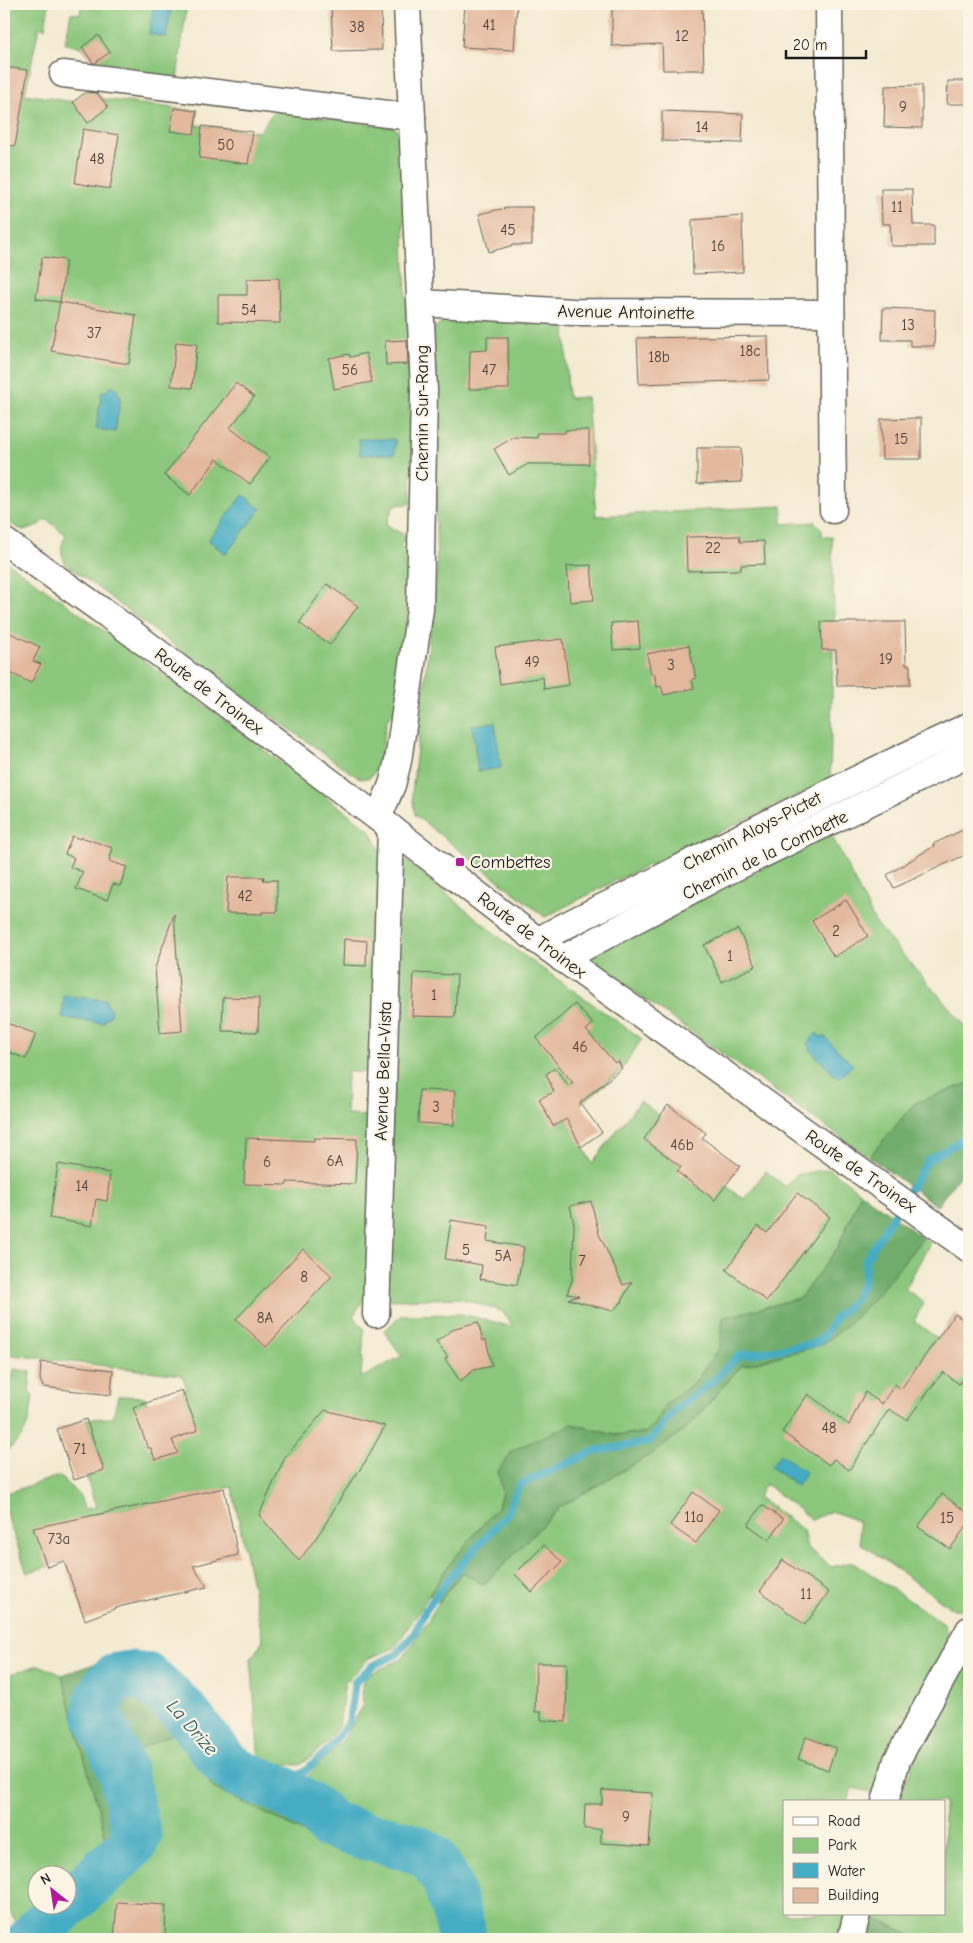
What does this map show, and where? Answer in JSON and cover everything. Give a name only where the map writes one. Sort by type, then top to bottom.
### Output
[{"type":"street","name":"Chemin Sur-Rang","points":[[384,823],[398,761],[420,609],[424,390],[407,4]]},
{"type":"street","points":[[829,4],[833,510]]},
{"type":"street","points":[[63,74],[412,117]]},
{"type":"street","name":"Avenue Antoinette","points":[[421,303],[573,312],[831,313]]},
{"type":"street","name":"Route de Troinex","points":[[4,541],[108,615],[538,941],[969,1249]]},
{"type":"street","name":"Chemin Aloys-Pictet","points":[[538,941],[569,923],[624,898],[817,798],[969,726]]},
{"type":"street","name":"Chemin de la Combette","points":[[562,958],[720,875],[969,754]]},
{"type":"street","name":"Avenue Bella-Vista","points":[[376,1314],[384,823]]},
{"type":"street","points":[[886,1800],[897,1760],[969,1630]]},
{"type":"green space","points":[[4,4],[49,4],[45,28],[39,27],[25,94],[73,102],[93,87],[102,99],[197,111],[196,125],[259,132],[274,111],[394,127],[401,134],[411,504],[394,505],[386,524],[407,537],[400,546],[413,555],[396,711],[387,720],[378,768],[370,777],[362,779],[353,774],[219,679],[66,564],[62,550],[66,535],[46,519],[35,527],[25,530],[16,527],[4,519]]},
{"type":"green space","points":[[82,4],[187,4],[177,79],[98,69],[82,47],[65,44],[71,13],[80,14]]},
{"type":"green space","points":[[448,319],[565,324],[568,398],[587,397],[596,516],[782,506],[782,524],[815,522],[822,530],[822,537],[832,537],[834,612],[830,780],[617,880],[545,917],[415,815],[412,793],[437,570],[432,329]]},
{"type":"green space","points":[[4,560],[143,660],[371,831],[383,857],[372,1072],[347,1072],[346,1115],[373,1116],[368,1293],[353,1316],[364,1329],[361,1378],[402,1356],[384,1331],[401,1315],[462,1314],[513,1327],[503,1312],[460,1298],[391,1300],[383,1290],[385,1213],[396,1193],[389,1188],[399,865],[407,861],[509,945],[642,1039],[620,1072],[566,1116],[592,1163],[640,1101],[660,1116],[644,1139],[681,1167],[677,1172],[714,1199],[725,1185],[744,1199],[766,1171],[786,1187],[796,1175],[830,1169],[861,1193],[837,1249],[800,1298],[723,1318],[720,1347],[695,1382],[666,1404],[656,1423],[645,1433],[615,1435],[572,1424],[499,1471],[502,1493],[498,1506],[448,1566],[395,1648],[369,1658],[345,1683],[339,1726],[327,1742],[310,1758],[298,1765],[259,1762],[251,1659],[263,1640],[232,1487],[87,1517],[82,1555],[27,1573],[4,1507],[4,1494],[59,1476],[80,1496],[84,1509],[96,1507],[86,1476],[104,1469],[86,1419],[113,1418],[118,1396],[145,1397],[150,1413],[170,1395],[187,1389],[182,1375],[4,1354]]},
{"type":"green space","points":[[831,834],[876,924],[969,1030],[969,1083],[915,1103],[869,1157],[585,957]]},
{"type":"green space","points":[[969,1083],[969,1163],[937,1206],[869,1157],[915,1103]]},
{"type":"green space","points":[[861,1193],[923,1238],[870,1303],[844,1328],[821,1345],[741,1366],[690,1425],[653,1453],[560,1507],[484,1585],[462,1572],[439,1602],[429,1595],[448,1566],[498,1506],[502,1493],[498,1471],[513,1450],[572,1424],[615,1435],[645,1433],[656,1423],[666,1404],[695,1382],[720,1347],[723,1318],[800,1298],[837,1249]]},
{"type":"green space","points":[[923,1238],[930,1243],[905,1289],[924,1302],[914,1321],[938,1339],[955,1314],[969,1325],[969,1609],[953,1609],[860,1543],[858,1521],[831,1511],[812,1520],[766,1484],[758,1497],[803,1530],[807,1548],[831,1567],[853,1562],[944,1624],[950,1642],[894,1735],[887,1765],[877,1793],[852,1788],[849,1800],[783,1800],[783,1916],[845,1916],[839,1939],[466,1939],[461,1887],[370,1828],[323,1808],[302,1782],[344,1739],[363,1706],[362,1685],[364,1680],[369,1674],[402,1659],[439,1602],[462,1572],[484,1585],[560,1507],[653,1453],[690,1425],[741,1366],[821,1345],[844,1328],[870,1303]]},
{"type":"green space","points":[[14,1369],[31,1372],[29,1392],[33,1396],[30,1414],[23,1435],[4,1453],[4,1379],[12,1379]]},
{"type":"green space","points":[[969,1653],[969,1939],[920,1939],[869,1916],[946,1916],[946,1800],[899,1800],[924,1735]]},
{"type":"green space","points":[[129,1655],[146,1656],[160,1663],[183,1683],[239,1755],[259,1762],[279,1777],[302,1782],[323,1808],[370,1828],[444,1851],[461,1887],[466,1939],[445,1939],[437,1898],[415,1861],[357,1845],[309,1835],[212,1787],[178,1731],[135,1752],[151,1831],[146,1851],[78,1911],[78,1874],[108,1845],[62,1675],[109,1659]]},
{"type":"green space","points":[[39,1665],[62,1675],[108,1845],[78,1874],[78,1866],[28,1866],[28,1916],[36,1916],[20,1931],[4,1900],[4,1676]]},
{"type":"green space","points":[[179,1731],[199,1768],[309,1835],[357,1845],[415,1861],[437,1897],[442,1915],[445,1939],[46,1939],[68,1916],[78,1916],[78,1906],[151,1831],[135,1751]]},
{"type":"green space","points":[[36,1916],[72,1916],[46,1939],[19,1939],[20,1931]]},
{"type":"green space","points":[[867,1916],[869,1916],[920,1939],[862,1939]]},
{"type":"water","points":[[154,4],[172,4],[166,37],[149,34]]},
{"type":"water","points":[[4,32],[11,33],[7,53],[4,52]]},
{"type":"water","points":[[110,387],[115,387],[118,391],[117,394],[121,395],[115,432],[96,429],[102,391],[106,392]]},
{"type":"water","points":[[359,439],[395,439],[395,454],[360,455]]},
{"type":"water","points":[[243,495],[261,509],[226,554],[208,540]]},
{"type":"water","points":[[495,722],[501,768],[478,771],[472,725]]},
{"type":"water","points":[[64,996],[107,1000],[106,1005],[111,1009],[110,1016],[105,1019],[104,1023],[62,1018]]},
{"type":"water","points":[[817,1033],[822,1038],[824,1036],[853,1065],[838,1079],[810,1050],[811,1048],[807,1043]]},
{"type":"water","points":[[780,1454],[806,1472],[797,1486],[771,1467]]},
{"type":"building","points":[[331,4],[381,4],[382,50],[333,51]]},
{"type":"building","points":[[465,4],[517,4],[514,50],[462,47]]},
{"type":"building","points":[[612,4],[702,4],[704,70],[663,70],[662,44],[612,46]]},
{"type":"building","points":[[98,35],[110,52],[93,63],[82,47]]},
{"type":"building","points":[[4,67],[28,70],[15,146],[4,145]]},
{"type":"building","points":[[948,81],[969,81],[969,104],[947,104]]},
{"type":"building","points":[[922,85],[922,128],[884,127],[885,86]]},
{"type":"building","points":[[86,92],[97,93],[108,107],[88,123],[73,102]]},
{"type":"building","points":[[174,108],[197,111],[194,134],[170,131]]},
{"type":"building","points":[[662,111],[743,114],[742,143],[662,141]]},
{"type":"building","points":[[202,126],[253,132],[248,164],[199,158]]},
{"type":"building","points":[[83,129],[119,135],[110,189],[75,183]]},
{"type":"building","points":[[881,189],[912,189],[913,225],[934,225],[934,246],[891,246],[890,224],[882,224]]},
{"type":"building","points":[[510,207],[532,207],[532,245],[514,245],[489,252],[479,214]]},
{"type":"building","points":[[742,216],[743,272],[693,274],[692,220]]},
{"type":"building","points":[[42,257],[66,260],[60,302],[36,299]]},
{"type":"building","points":[[279,278],[280,323],[218,322],[218,295],[247,295],[247,279]]},
{"type":"building","points":[[60,302],[136,315],[129,364],[51,351]]},
{"type":"building","points":[[883,308],[935,310],[934,346],[910,346],[910,340],[882,340]]},
{"type":"building","points":[[768,336],[769,380],[639,384],[637,338]]},
{"type":"building","points":[[487,337],[508,337],[509,389],[469,389],[470,351],[487,350]]},
{"type":"building","points":[[407,340],[408,364],[386,365],[385,341]]},
{"type":"building","points":[[176,342],[197,344],[192,388],[171,386]]},
{"type":"building","points":[[366,353],[372,382],[334,389],[329,358],[349,354],[350,357]]},
{"type":"building","points":[[236,383],[254,397],[230,428],[270,458],[250,484],[217,459],[190,495],[164,475]]},
{"type":"building","points":[[921,418],[921,459],[882,459],[881,419]]},
{"type":"building","points":[[565,430],[589,430],[589,464],[528,464],[509,475],[494,449],[514,437],[537,438],[537,433],[565,433]]},
{"type":"building","points":[[697,448],[741,448],[742,482],[697,484]]},
{"type":"building","points":[[739,536],[740,542],[764,541],[765,564],[741,565],[741,570],[687,571],[686,537]]},
{"type":"building","points":[[591,565],[594,600],[570,602],[567,566]]},
{"type":"building","points":[[327,584],[358,606],[330,645],[299,623]]},
{"type":"building","points":[[638,621],[640,648],[613,650],[611,623]]},
{"type":"building","points":[[821,622],[905,622],[906,665],[910,665],[910,685],[837,686],[836,650],[822,650]]},
{"type":"building","points":[[4,630],[40,647],[33,661],[41,664],[31,683],[4,670]]},
{"type":"building","points":[[563,639],[569,685],[544,689],[543,677],[500,684],[495,647]]},
{"type":"building","points":[[689,645],[696,679],[692,679],[694,688],[664,695],[661,686],[657,687],[654,673],[651,674],[647,654]]},
{"type":"building","points":[[969,827],[969,853],[894,888],[887,875],[934,846],[933,844]]},
{"type":"building","points":[[72,836],[80,839],[81,837],[113,848],[109,861],[127,867],[120,886],[113,884],[107,900],[76,889],[83,872],[70,867],[74,858],[65,854]]},
{"type":"building","points":[[228,877],[264,877],[263,880],[277,880],[277,912],[262,912],[262,914],[226,913]]},
{"type":"building","points":[[846,900],[868,936],[834,957],[812,921]]},
{"type":"building","points":[[174,914],[182,1031],[160,1033],[155,968]]},
{"type":"building","points":[[738,929],[756,966],[722,982],[704,945]]},
{"type":"building","points":[[344,939],[367,941],[366,966],[343,965]]},
{"type":"building","points":[[414,973],[457,975],[455,1017],[412,1016]]},
{"type":"building","points":[[223,997],[259,998],[258,1032],[222,1031]]},
{"type":"building","points":[[575,1004],[593,1024],[586,1030],[615,1063],[618,1061],[622,1068],[580,1103],[602,1132],[581,1147],[567,1119],[553,1126],[539,1099],[554,1092],[546,1074],[555,1068],[568,1085],[573,1083],[536,1038]]},
{"type":"building","points":[[4,1022],[36,1034],[26,1059],[4,1050]]},
{"type":"building","points":[[419,1090],[455,1091],[454,1125],[418,1123]]},
{"type":"building","points":[[668,1105],[706,1133],[702,1138],[740,1166],[715,1200],[677,1172],[681,1167],[644,1139]]},
{"type":"building","points":[[246,1138],[314,1141],[314,1138],[357,1139],[355,1184],[287,1182],[287,1185],[244,1184]]},
{"type":"building","points":[[58,1164],[110,1173],[107,1201],[96,1199],[92,1226],[50,1218]]},
{"type":"building","points":[[797,1193],[830,1217],[767,1301],[726,1270],[758,1226],[767,1233]]},
{"type":"building","points":[[591,1201],[599,1234],[623,1285],[632,1282],[622,1303],[613,1311],[568,1299],[579,1296],[567,1294],[572,1280],[574,1224],[570,1206]]},
{"type":"building","points":[[451,1220],[489,1226],[487,1241],[524,1247],[517,1285],[480,1279],[482,1265],[445,1259]]},
{"type":"building","points":[[303,1249],[332,1276],[266,1347],[236,1319]]},
{"type":"building","points":[[955,1314],[969,1324],[969,1370],[959,1384],[943,1372],[907,1420],[889,1409],[849,1470],[834,1459],[829,1465],[782,1432],[808,1394],[849,1425],[865,1392],[882,1404],[895,1384],[901,1389]]},
{"type":"building","points":[[478,1322],[483,1341],[486,1339],[492,1366],[474,1370],[460,1381],[445,1359],[448,1357],[436,1342],[455,1328]]},
{"type":"building","points":[[41,1362],[113,1370],[111,1395],[43,1387],[40,1379]]},
{"type":"building","points":[[182,1390],[198,1430],[172,1440],[178,1453],[155,1460],[151,1448],[148,1448],[133,1408]]},
{"type":"building","points":[[325,1410],[385,1426],[365,1462],[323,1528],[299,1561],[259,1515],[285,1457]]},
{"type":"building","points":[[86,1419],[104,1470],[74,1480],[57,1429]]},
{"type":"building","points":[[224,1488],[238,1555],[193,1566],[207,1587],[122,1606],[85,1620],[64,1561],[47,1567],[33,1528]]},
{"type":"building","points":[[693,1492],[719,1510],[696,1543],[670,1525]]},
{"type":"building","points":[[942,1494],[969,1514],[969,1522],[950,1549],[918,1527]]},
{"type":"building","points":[[762,1505],[783,1519],[769,1540],[748,1525]]},
{"type":"building","points":[[544,1545],[562,1562],[532,1592],[515,1574]]},
{"type":"building","points":[[783,1560],[829,1592],[805,1625],[760,1591]]},
{"type":"building","points":[[536,1663],[567,1663],[566,1722],[541,1720],[541,1712],[535,1712]]},
{"type":"building","points":[[806,1737],[836,1748],[828,1770],[798,1759]]},
{"type":"building","points":[[602,1790],[653,1793],[649,1846],[601,1843],[601,1829],[584,1829],[585,1804],[602,1804]]},
{"type":"building","points":[[117,1902],[166,1905],[165,1939],[114,1939]]},
{"type":"waterway","points":[[280,1789],[305,1771],[325,1753],[338,1737],[349,1722],[355,1682],[372,1666],[397,1654],[414,1634],[425,1611],[451,1576],[507,1514],[519,1485],[595,1451],[649,1442],[677,1408],[712,1382],[739,1356],[815,1343],[825,1335],[836,1317],[855,1300],[864,1281],[866,1259],[928,1160],[969,1136]]},
{"type":"waterway","name":"La Drize","points":[[78,1895],[129,1848],[137,1835],[122,1770],[97,1714],[98,1702],[108,1684],[117,1677],[131,1675],[146,1677],[182,1709],[225,1763],[240,1774],[280,1789],[318,1812],[328,1824],[421,1851],[432,1858],[446,1880],[461,1929],[460,1939]]},
{"type":"waterway","name":"La Drize","points":[[32,1939],[54,1916]]},
{"type":"place","name":"Combettes","points":[[460,862]]}]
